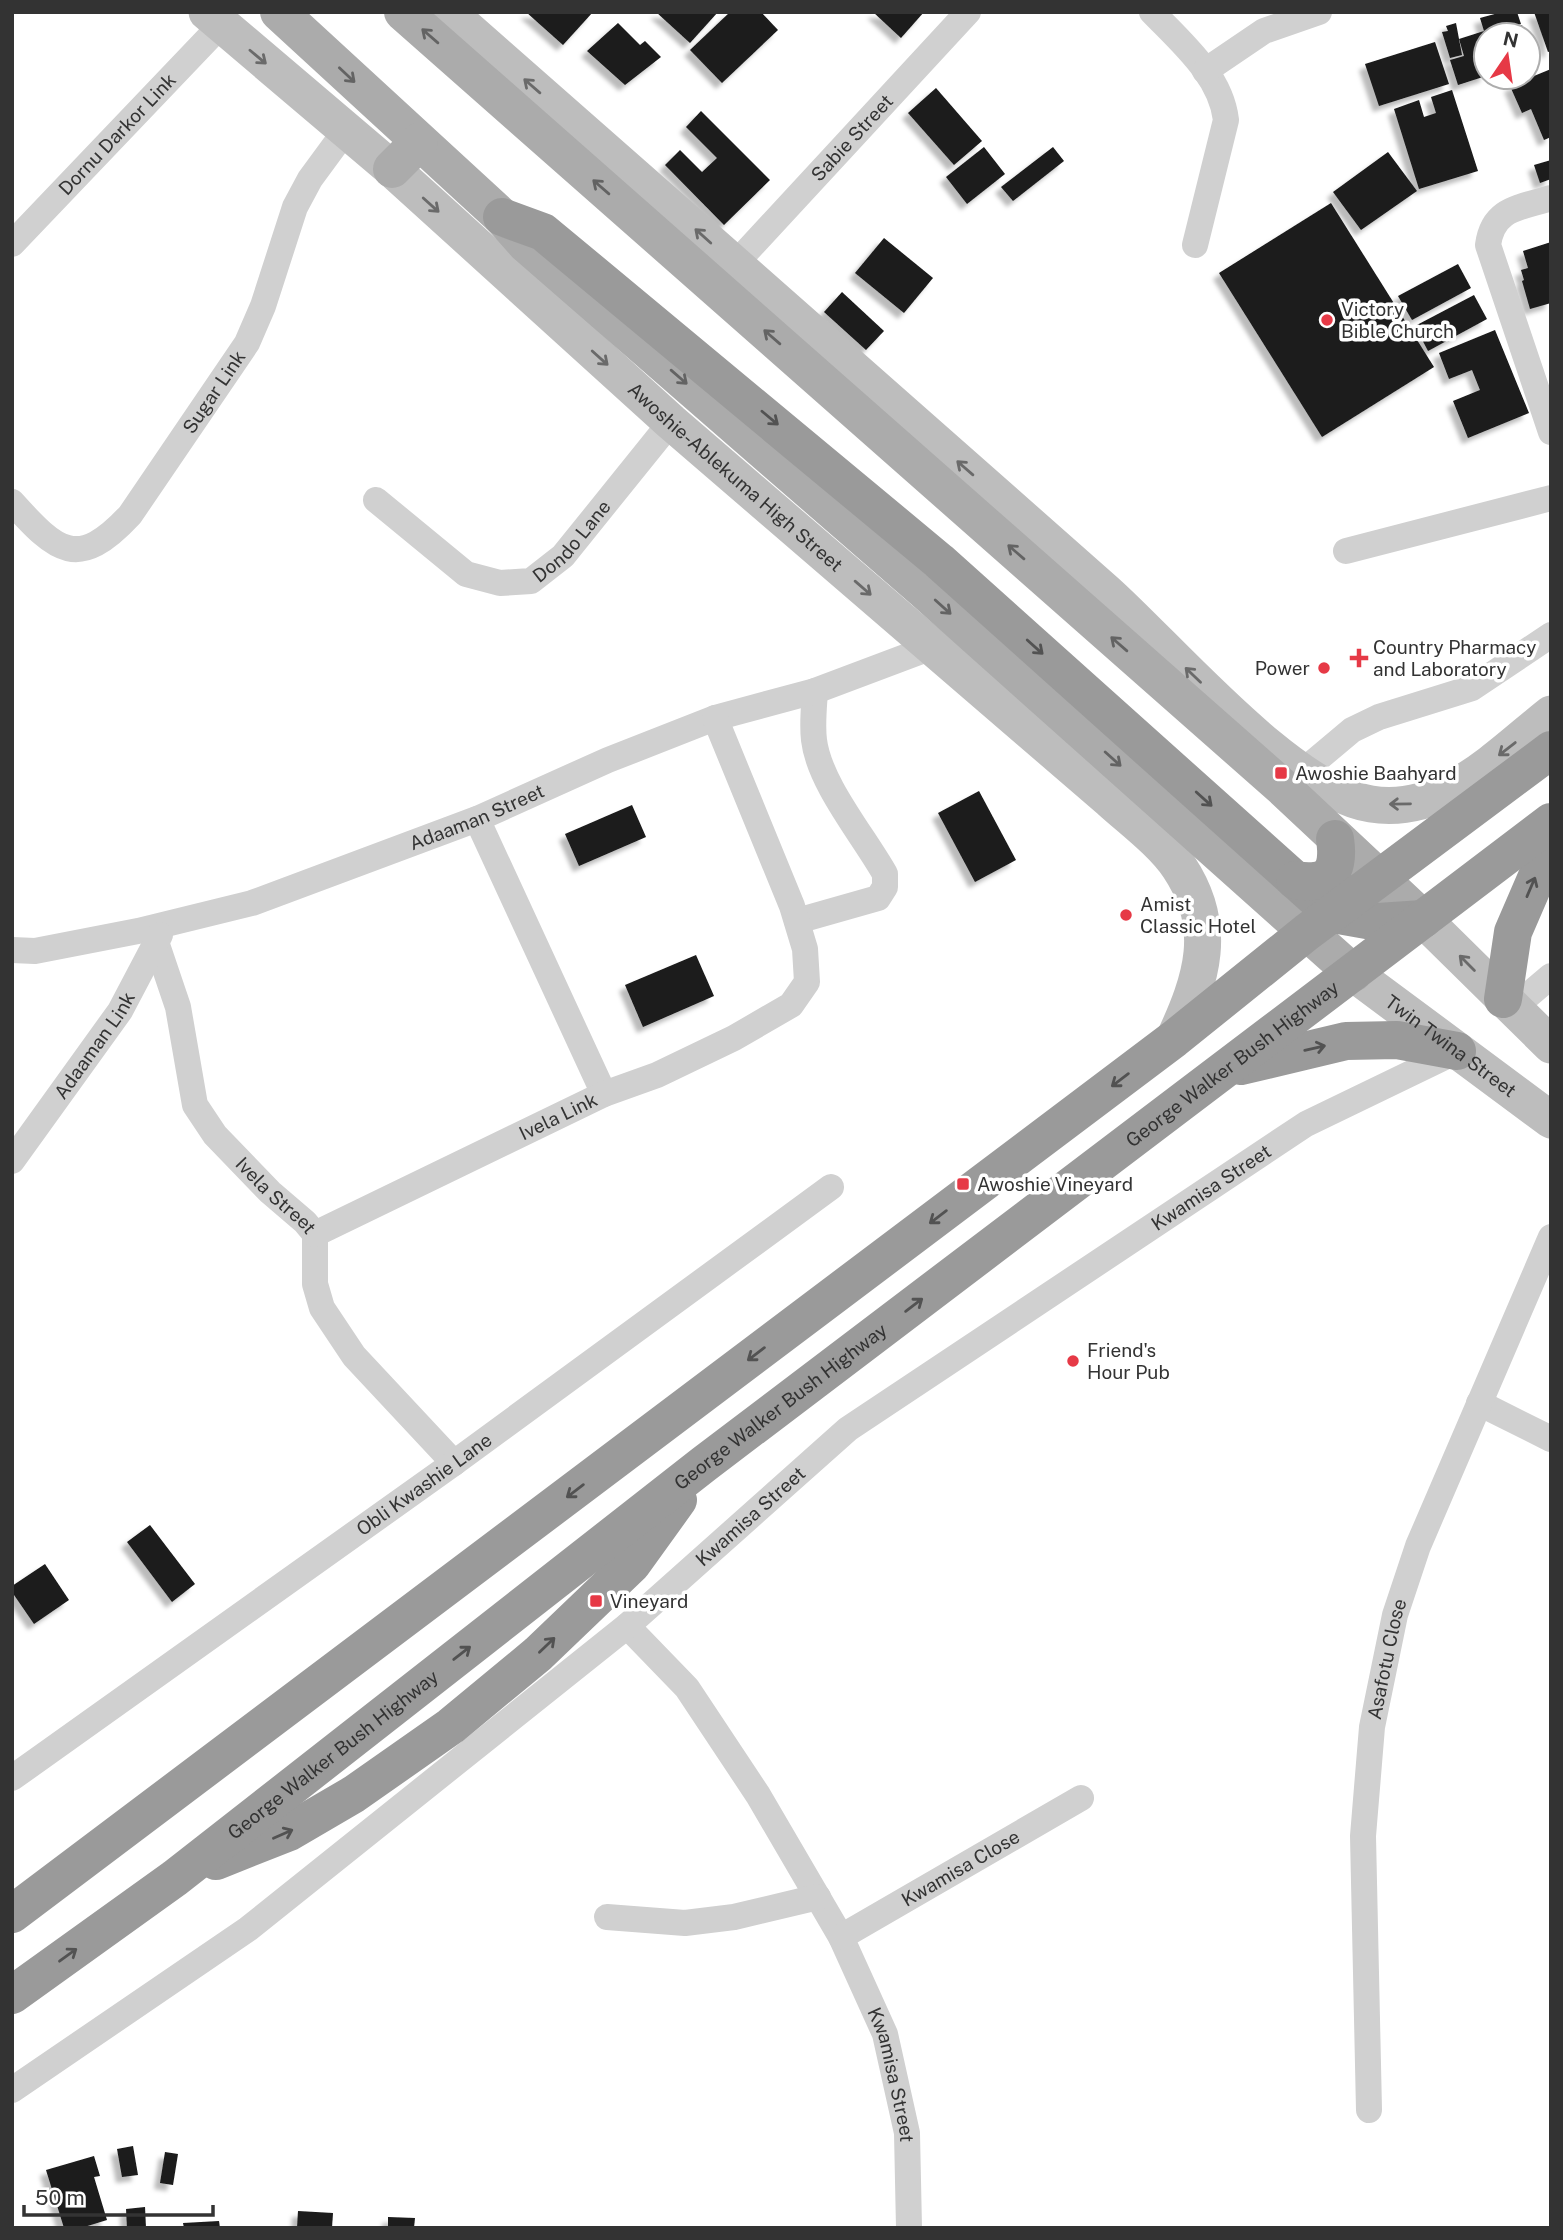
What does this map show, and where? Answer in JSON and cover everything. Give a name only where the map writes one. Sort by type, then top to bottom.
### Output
[{"type":"highway","points":[[502,217],[543,232],[939,561],[1294,880],[1320,923]]},
{"type":"highway","points":[[12,1914],[1174,1039],[1320,923],[1551,750]]},
{"type":"highway","name":"George Walker Bush Highway","points":[[12,1995],[175,1878],[704,1464],[1551,822]]},
{"type":"highway","points":[[1294,880],[1309,882],[1332,873],[1338,859],[1335,839]]},
{"type":"highway","points":[[1508,1004],[1513,932],[1551,844]]},
{"type":"highway","points":[[1320,923],[1423,919]]},
{"type":"highway","points":[[1225,1070],[1346,1041],[1397,1040],[1457,1051]]},
{"type":"highway","points":[[175,1878],[289,1832],[354,1794],[452,1726],[538,1654],[632,1564],[704,1464]]},
{"type":"main road","name":"Awoshie-Ablekuma High Street","points":[[279,12],[502,217],[526,244],[935,600],[1320,923],[1353,973]]},
{"type":"main road","points":[[403,12],[1097,604],[1335,839],[1423,919]]},
{"type":"main road","points":[[392,169],[419,142]]},
{"type":"street","points":[[448,12],[735,264],[1097,604],[1302,772],[1341,795],[1372,805],[1418,804],[1464,783],[1551,714]]},
{"type":"street","name":"Sabie Street","points":[[735,264],[968,12]]},
{"type":"street","points":[[1152,12],[1219,89],[1226,120],[1195,245]]},
{"type":"street","points":[[1205,71],[1264,31],[1319,12]]},
{"type":"street","name":"Awoshie-Ablekuma High Street","points":[[214,19],[392,169],[671,422],[1110,800],[1179,866],[1195,899],[1205,936],[1201,974],[1174,1039]]},
{"type":"street","name":"Dornu Darkor Link","points":[[12,244],[214,19]]},
{"type":"street","name":"Sugar Link","points":[[12,502],[44,538],[68,549],[90,548],[109,537],[130,514],[247,343],[295,207],[310,178],[346,130]]},
{"type":"street","points":[[1551,198],[1504,213],[1490,228],[1488,245],[1551,432]]},
{"type":"street","name":"Dondo Lane","points":[[376,500],[466,574],[500,583],[531,581],[563,556],[671,422]]},
{"type":"street","points":[[1346,551],[1551,498]]},
{"type":"street","points":[[1302,772],[1352,730],[1379,717],[1472,688],[1551,635]]},
{"type":"street","name":"Adaaman Street","points":[[12,950],[35,951],[161,933],[252,903],[477,820],[608,760],[715,719],[814,691],[932,647]]},
{"type":"street","points":[[797,920],[878,898],[885,887],[885,874],[827,779],[818,758],[814,741],[814,691]]},
{"type":"street","points":[[604,1094],[668,1070],[734,1038],[791,1005],[807,982],[806,949],[797,920],[715,719]]},
{"type":"street","name":"Ivela Link","points":[[314,1234],[604,1094],[477,820]]},
{"type":"street","points":[[1423,919],[1551,1045]]},
{"type":"street","name":"Adaaman Link","points":[[12,1161],[120,1011],[161,933]]},
{"type":"street","name":"Ivela Street","points":[[161,933],[178,1007],[195,1105],[215,1135],[270,1192],[306,1222],[314,1234],[316,1284],[322,1308],[354,1356],[454,1463]]},
{"type":"street","name":"Twin Twina Street","points":[[1353,973],[1551,1120]]},
{"type":"street","points":[[1508,1004],[1551,976]]},
{"type":"street","name":"Kwamisa Street","points":[[909,2228],[907,2133],[886,2034],[841,1937],[758,1795],[687,1688],[627,1626],[848,1429],[1306,1124],[1457,1051]]},
{"type":"street","name":"Obli Kwashie Lane","points":[[12,1778],[454,1463],[831,1186]]},
{"type":"street","name":"Asafotu Close","points":[[1369,2110],[1363,1836],[1372,1727],[1395,1615],[1418,1546],[1551,1237]]},
{"type":"street","points":[[1479,1403],[1551,1439]]},
{"type":"street","points":[[12,2090],[248,1929],[627,1626]]},
{"type":"street","name":"Kwamisa Close","points":[[841,1937],[1081,1798]]},
{"type":"street","points":[[607,1917],[685,1923],[734,1917],[818,1897]]},
{"type":"building","points":[[526,12],[593,12],[563,45]]},
{"type":"building","points":[[656,12],[718,12],[690,43]]},
{"type":"building","points":[[730,12],[761,12],[778,30],[722,83],[690,50]]},
{"type":"building","points":[[873,12],[924,12],[901,38]]},
{"type":"building","points":[[1502,12],[1517,12],[1520,21],[1481,21],[1480,18]]},
{"type":"building","points":[[1534,12],[1551,12],[1551,51],[1548,52],[1542,35],[1542,21],[1537,21]]},
{"type":"building","points":[[618,23],[640,45],[645,41],[661,57],[625,85],[587,51]]},
{"type":"building","points":[[1456,23],[1462,55],[1450,58],[1442,32],[1448,31],[1446,26]]},
{"type":"building","points":[[1472,35],[1472,80],[1458,85],[1450,60],[1464,56],[1459,39]]},
{"type":"building","points":[[1435,42],[1449,84],[1379,106],[1365,64]]},
{"type":"building","points":[[1551,69],[1551,137],[1544,140],[1531,109],[1522,113],[1512,91],[1542,91],[1542,73]]},
{"type":"building","points":[[936,88],[982,141],[954,165],[908,113]]},
{"type":"building","points":[[1452,90],[1478,171],[1419,189],[1394,109],[1419,100],[1424,117],[1436,113],[1431,97]]},
{"type":"building","points":[[701,111],[770,180],[724,225],[665,165],[680,150],[702,172],[717,158],[686,127]]},
{"type":"building","points":[[984,147],[1005,174],[967,204],[946,177]]},
{"type":"building","points":[[1053,147],[1064,161],[1013,201],[1001,187]]},
{"type":"building","points":[[1388,152],[1417,191],[1361,230],[1333,192]]},
{"type":"building","points":[[1551,160],[1551,179],[1540,183],[1534,165]]},
{"type":"building","name":"Victory Bible Church","points":[[1331,203],[1434,367],[1322,437],[1219,273]]},
{"type":"building","points":[[884,238],[933,278],[904,313],[855,273]]},
{"type":"building","points":[[1551,242],[1551,303],[1530,309],[1522,281],[1521,270],[1528,268],[1523,251]]},
{"type":"building","points":[[1458,264],[1471,288],[1412,320],[1398,296]]},
{"type":"building","points":[[842,292],[884,331],[866,350],[824,312]]},
{"type":"building","points":[[1474,295],[1487,319],[1428,351],[1415,326]]},
{"type":"building","points":[[1495,330],[1529,413],[1468,438],[1453,401],[1480,390],[1472,370],[1449,379],[1439,353]]},
{"type":"building","points":[[979,791],[1016,860],[975,882],[938,813]]},
{"type":"building","points":[[632,805],[646,837],[579,866],[565,834]]},
{"type":"building","points":[[696,955],[714,996],[643,1027],[625,985]]},
{"type":"building","points":[[150,1525],[195,1584],[172,1602],[127,1542]]},
{"type":"building","points":[[45,1564],[69,1600],[34,1624],[12,1592],[12,1586]]},
{"type":"building","points":[[133,2146],[138,2175],[122,2177],[117,2149]]},
{"type":"building","points":[[165,2152],[178,2154],[173,2185],[160,2183]]},
{"type":"building","points":[[94,2156],[100,2176],[94,2177],[107,2220],[81,2228],[64,2228],[46,2170]]},
{"type":"building","points":[[145,2207],[146,2228],[127,2228],[126,2209]]},
{"type":"building","points":[[298,2211],[333,2213],[332,2228],[297,2228]]},
{"type":"building","points":[[388,2217],[415,2218],[414,2228],[388,2228]]},
{"type":"building","points":[[219,2221],[220,2228],[184,2228],[183,2223]]},
{"type":"place","name":"Victory Bible Church","points":[[1327,320]]},
{"type":"place","name":"Country Pharmacy and Laboratory","points":[[1359,658]]},
{"type":"place","name":"Power","points":[[1324,668]]},
{"type":"place","name":"Awoshie Baahyard","points":[[1281,773]]},
{"type":"place","name":"Amist Classic Hotel","points":[[1126,915]]},
{"type":"place","name":"Awoshie Vineyard","points":[[963,1184]]},
{"type":"place","name":"Friend's Hour Pub","points":[[1073,1361]]},
{"type":"place","name":"Vineyard","points":[[596,1601]]}]
